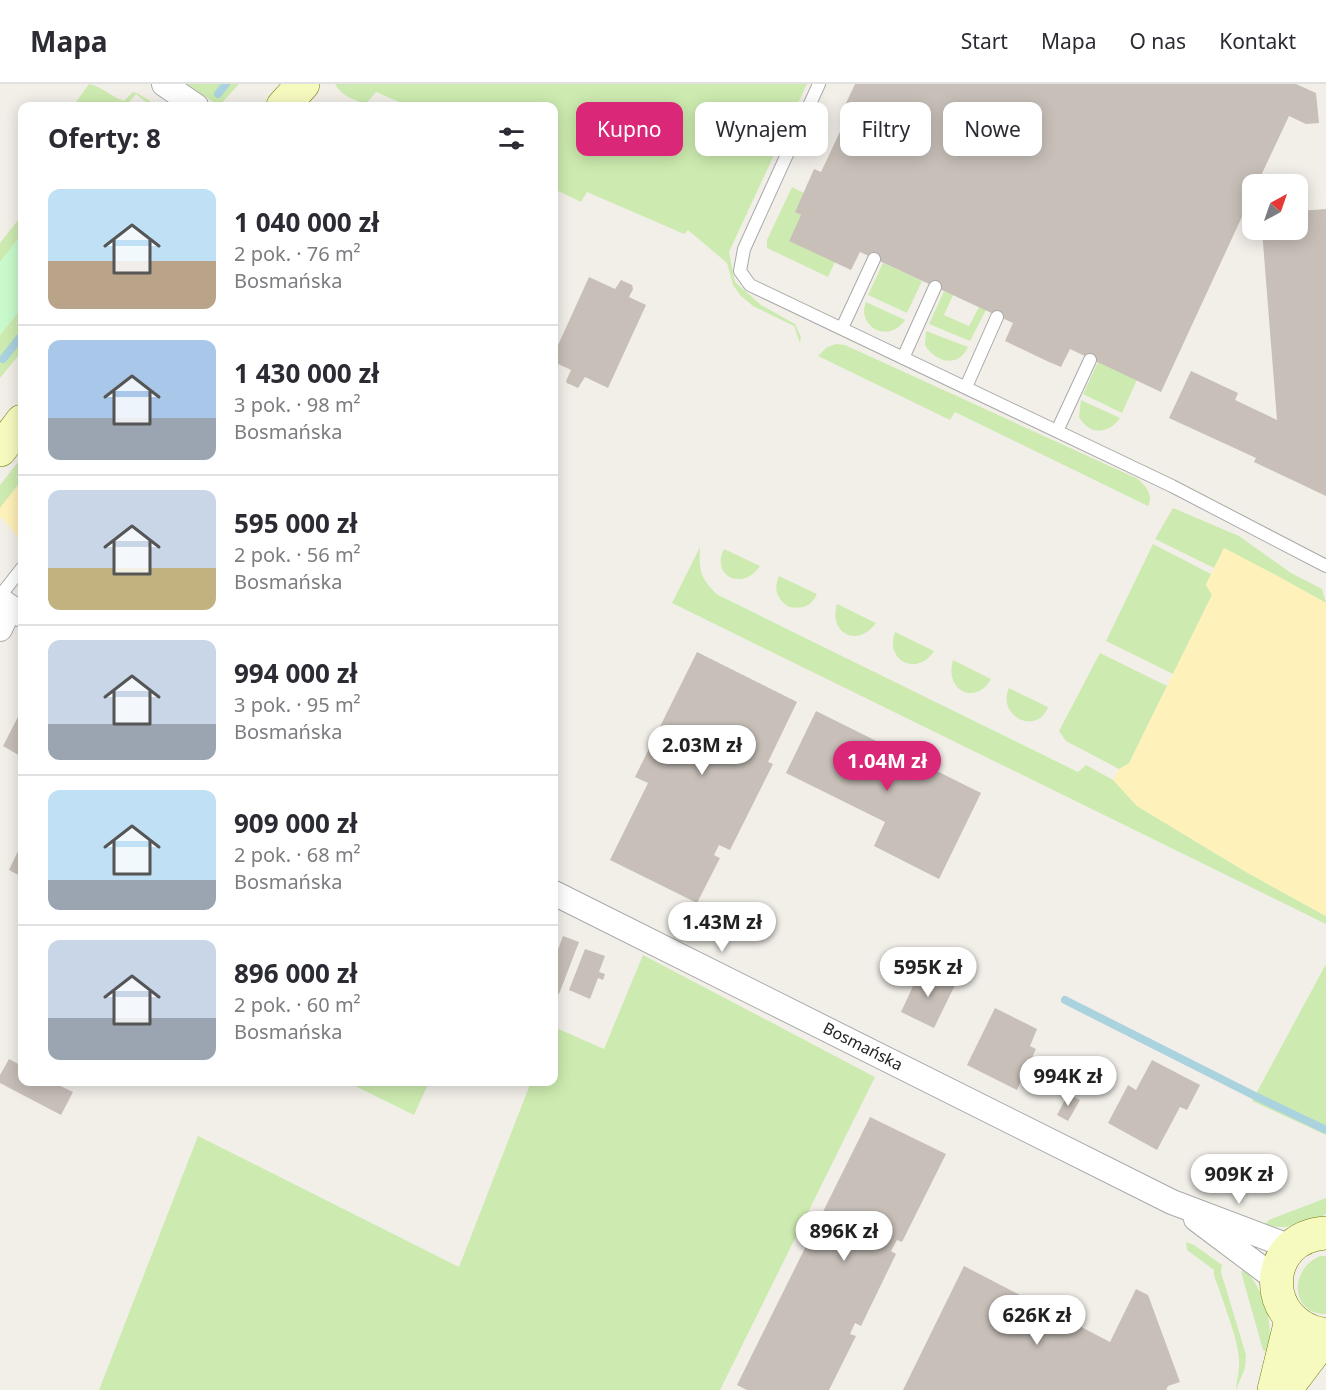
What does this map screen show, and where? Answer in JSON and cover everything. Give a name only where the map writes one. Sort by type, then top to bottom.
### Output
[{"type":"main road","points":[[287,102],[303,84]]},
{"type":"main road","points":[[0,450],[18,426]]},
{"type":"main road","points":[[1285,1390],[1326,1336],[1301,1328],[1282,1308],[1277,1294],[1276,1279],[1279,1267],[1292,1247],[1303,1239],[1326,1233]]},
{"type":"main road","points":[[1274,1390],[1291,1320]]},
{"type":"street","points":[[164,84],[190,102]]},
{"type":"street","name":"Bosmańska","points":[[558,895],[1172,1202],[1292,1247]]},
{"type":"street","name":"Bosmańska","points":[[1172,1202],[1276,1279]]},
{"type":"lane","points":[[819,84],[744,249],[740,271],[750,285],[1172,486],[1326,566]]},
{"type":"lane","points":[[842,328],[874,259]]},
{"type":"lane","points":[[903,358],[935,287]]},
{"type":"lane","points":[[966,387],[997,317]]},
{"type":"lane","points":[[1057,431],[1090,360]]},
{"type":"lane","points":[[6,610],[18,578]]},
{"type":"green space","points":[[89,84],[124,101],[133,92],[152,102],[146,102],[136,94],[129,102],[76,102]]},
{"type":"green space","points":[[186,84],[239,84],[223,102],[213,102]]},
{"type":"green space","points":[[335,84],[807,84],[799,102],[695,102],[695,156],[774,156],[729,252],[735,282],[761,305],[795,324],[801,337],[800,343],[794,326],[753,306],[741,296],[733,285],[727,263],[688,230],[684,234],[587,192],[581,202],[558,191],[558,102],[399,102],[376,92],[368,102],[360,102],[344,95]]},
{"type":"green space","points":[[792,187],[804,193],[795,212],[801,215],[789,241],[835,262],[828,277],[767,248],[767,240]]},
{"type":"green space","points":[[18,220],[18,239],[0,262],[0,243]]},
{"type":"green space","points":[[18,239],[18,312],[0,335],[0,262]]},
{"type":"green space","points":[[883,263],[922,281],[907,313],[868,295]]},
{"type":"green space","points":[[944,291],[953,295],[944,315],[969,326],[979,307],[986,310],[970,341],[929,324]]},
{"type":"green space","points":[[866,302],[905,320],[890,331],[883,332],[875,329],[865,318]]},
{"type":"green space","points":[[18,312],[18,356],[0,378],[0,335]]},
{"type":"green space","points":[[926,331],[968,347],[964,354],[953,361],[940,359],[925,345]]},
{"type":"green space","points":[[836,344],[845,345],[1138,479],[1150,495],[1148,506],[955,412],[950,420],[818,356],[827,347]]},
{"type":"green space","points":[[1098,362],[1137,380],[1122,413],[1083,394]]},
{"type":"green space","points":[[1081,400],[1120,418],[1110,428],[1093,430],[1079,417]]},
{"type":"green space","points":[[18,462],[18,485],[0,508],[0,485]]},
{"type":"green space","points":[[1173,508],[1239,536],[1291,573],[1322,589],[1326,603],[1224,548],[1214,568],[1155,539]]},
{"type":"green space","points":[[1153,544],[1211,574],[1206,585],[1212,595],[1173,674],[1106,641]]},
{"type":"green space","points":[[700,547],[702,574],[707,584],[718,595],[1078,772],[1086,765],[1115,781],[1137,806],[1248,873],[1326,916],[1326,924],[672,603]]},
{"type":"green space","points":[[724,549],[760,566],[753,574],[745,578],[730,577],[721,567]]},
{"type":"green space","points":[[779,576],[817,594],[815,598],[806,606],[789,607],[777,593],[776,585]]},
{"type":"green space","points":[[837,604],[876,623],[869,631],[861,635],[846,634],[837,623],[835,614]]},
{"type":"green space","points":[[895,632],[934,651],[920,663],[904,662],[894,651]]},
{"type":"green space","points":[[1100,653],[1167,686],[1129,764],[1119,769],[1066,741],[1059,731]]},
{"type":"green space","points":[[953,660],[991,679],[977,692],[963,691],[953,680],[951,671]]},
{"type":"green space","points":[[1009,688],[1048,707],[1043,716],[1028,721],[1013,714],[1008,707]]},
{"type":"green space","points":[[643,955],[875,1077],[720,1390],[99,1390],[198,1136],[459,1267],[529,1086],[558,1086],[558,1029],[604,1049]]},
{"type":"green space","points":[[1326,964],[1326,1135],[1252,1101]]},
{"type":"green space","points":[[355,1086],[427,1086],[414,1115]]},
{"type":"green space","points":[[1326,1198],[1326,1214],[1312,1221],[1289,1227],[1264,1225],[1269,1220]]},
{"type":"green space","points":[[1186,1242],[1222,1265],[1221,1272],[1246,1355],[1245,1368],[1236,1390],[1238,1351],[1214,1270],[1187,1250]]},
{"type":"green space","points":[[1320,1256],[1326,1256],[1326,1314],[1314,1312],[1306,1307],[1300,1299],[1298,1290],[1303,1271]]},
{"type":"green space","points":[[1244,1268],[1257,1287],[1266,1308],[1270,1330],[1269,1353],[1263,1350],[1241,1272]]},
{"type":"sand","points":[[18,485],[18,537],[0,516],[0,508]]},
{"type":"sand","points":[[1224,548],[1326,603],[1326,916],[1248,873],[1137,806],[1113,780],[1119,769],[1129,763],[1212,595],[1206,585]]},
{"type":"building","points":[[855,84],[1296,84],[1316,93],[1319,123],[1306,124],[1289,116],[1262,174],[1242,174],[1242,217],[1161,392],[1070,349],[1061,367],[1049,362],[1005,341],[1013,323],[860,252],[851,270],[789,241],[801,215],[795,212],[814,169],[821,172],[840,132],[840,156],[931,156],[931,102],[847,102]]},
{"type":"building","points":[[1326,209],[1326,496],[1254,462],[1256,458],[1169,418],[1191,371],[1238,393],[1235,400],[1277,420],[1263,240],[1308,240],[1308,210]]},
{"type":"building","points":[[589,277],[615,289],[621,280],[632,285],[633,289],[629,297],[646,305],[608,388],[585,377],[578,388],[567,383],[571,370],[558,364],[558,345]]},
{"type":"building","points":[[697,652],[797,702],[768,762],[773,764],[730,850],[719,845],[714,855],[720,858],[697,903],[610,860],[648,783],[635,777]]},
{"type":"building","points":[[816,711],[981,793],[939,879],[874,846],[885,822],[786,773]]},
{"type":"building","points":[[18,717],[18,755],[3,746]]},
{"type":"building","points":[[18,851],[18,875],[9,870]]},
{"type":"building","points":[[563,936],[579,942],[559,994],[558,994],[558,949]]},
{"type":"building","points":[[585,949],[605,956],[599,972],[605,974],[603,980],[598,978],[590,999],[569,990]]},
{"type":"building","points":[[921,969],[955,985],[934,1028],[901,1012]]},
{"type":"building","points":[[995,1008],[1037,1029],[1030,1046],[1036,1049],[1017,1090],[967,1065]]},
{"type":"building","points":[[9,1059],[18,1064],[18,1086],[60,1086],[73,1092],[61,1115],[0,1083],[0,1075]]},
{"type":"building","points":[[1152,1060],[1200,1085],[1187,1110],[1180,1107],[1157,1150],[1108,1123],[1128,1085],[1136,1090]]},
{"type":"building","points":[[1068,1094],[1080,1100],[1068,1121],[1057,1115]]},
{"type":"building","points":[[870,1117],[946,1154],[902,1242],[897,1240],[891,1251],[896,1254],[861,1326],[855,1323],[850,1334],[856,1336],[829,1390],[747,1390],[737,1385]]},
{"type":"building","points":[[964,1266],[1110,1342],[1136,1289],[1148,1295],[1180,1382],[1168,1386],[1166,1390],[903,1390]]},
{"type":"waterway","points":[[218,94],[226,84]]},
{"type":"waterway","points":[[3,359],[18,340]]},
{"type":"waterway","points":[[1065,1000],[1326,1130]]}]
